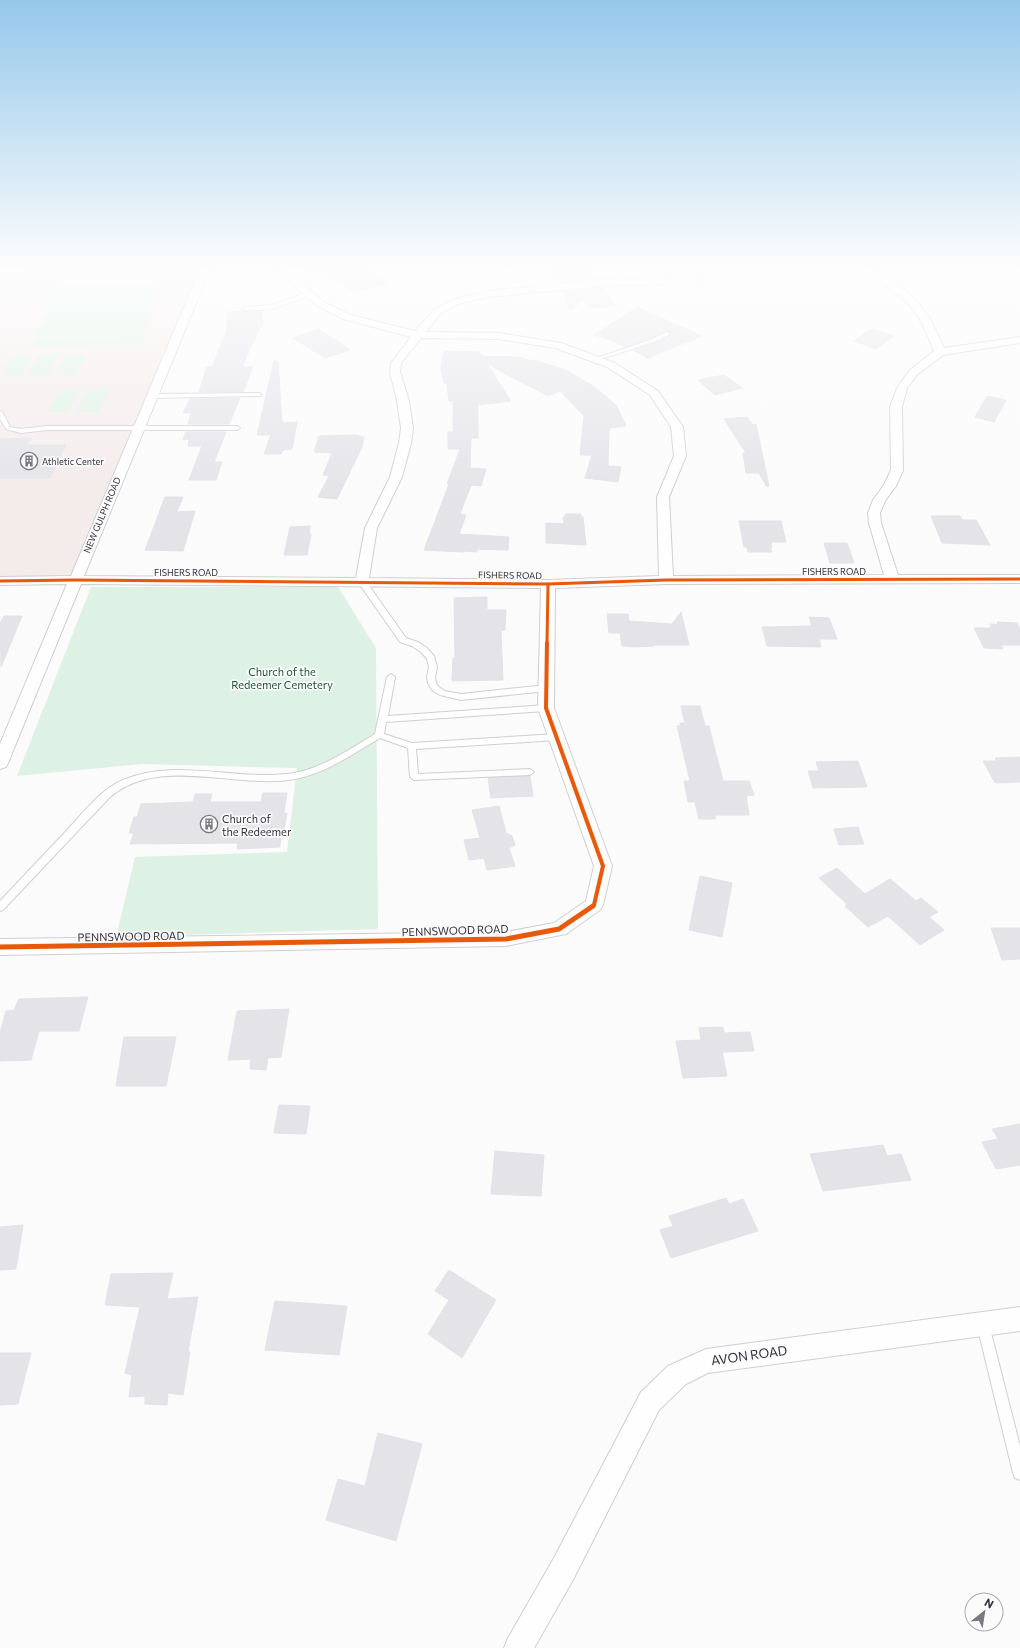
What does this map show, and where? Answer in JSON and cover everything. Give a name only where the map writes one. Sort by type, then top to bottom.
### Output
[{"type":"street","name":"NEW GULPH ROAD","points":[[0,763],[174,344]]},
{"type":"street","points":[[362,582],[372,528],[396,477],[405,443],[407,428],[403,401],[395,372],[396,363],[410,344]]},
{"type":"street","points":[[550,344],[557,345],[610,365],[654,393],[677,427],[680,456],[663,498],[666,580]]},
{"type":"street","points":[[936,344],[940,352]]},
{"type":"street","points":[[892,579],[875,523],[874,513],[879,500],[890,486],[896,470],[896,407],[902,388],[914,372],[940,352],[990,344]]},
{"type":"street","name":"FISHERS ROAD","points":[[0,581],[75,580],[548,584],[666,580],[1020,579]]},
{"type":"street","name":"PENNSWOOD ROAD","points":[[0,947],[506,939],[559,929],[594,905],[603,866],[546,708],[548,584]]},
{"type":"street","name":"AVON ROAD","points":[[518,1648],[564,1568],[650,1401],[677,1375],[706,1361],[1020,1319]]},
{"type":"lane","points":[[596,359],[643,344]]},
{"type":"lane","points":[[152,396],[259,395]]},
{"type":"lane","points":[[0,413],[8,428],[21,432],[47,428],[237,428]]},
{"type":"lane","points":[[362,582],[403,640],[415,644],[424,650],[431,658],[433,667],[431,677],[432,683],[443,693],[461,696],[547,688]]},
{"type":"lane","points":[[0,907],[95,806],[109,793],[125,782],[145,775],[165,772],[265,780],[295,776],[324,767],[379,735],[391,677]]},
{"type":"lane","points":[[383,719],[546,708]]},
{"type":"lane","points":[[379,735],[412,746],[557,737]]},
{"type":"lane","points":[[412,746],[414,777],[530,772]]},
{"type":"lane","points":[[983,1325],[1020,1473]]},
{"type":"shaded area","points":[[0,344],[174,344],[75,580],[0,581]]},
{"type":"green space","points":[[34,344],[122,344],[32,348]]},
{"type":"green space","points":[[32,355],[21,375],[0,375],[12,356]]},
{"type":"green space","points":[[39,355],[59,355],[48,375],[27,375]]},
{"type":"green space","points":[[66,355],[86,355],[76,375],[55,375]]},
{"type":"green space","points":[[60,390],[81,390],[69,412],[48,412]]},
{"type":"green space","points":[[87,390],[108,390],[98,412],[77,412]]},
{"type":"green space","name":"Church of the Redeemer Cemetery","points":[[91,587],[338,587],[376,648],[378,929],[116,937],[135,857],[287,852],[297,768],[142,764],[17,776]]},
{"type":"building","points":[[221,344],[252,344],[242,367],[253,367],[243,392],[199,392],[207,367],[212,367]]},
{"type":"building","points":[[302,344],[341,344],[350,350],[325,358]]},
{"type":"building","points":[[620,344],[635,344],[626,347]]},
{"type":"building","points":[[649,344],[683,344],[648,358],[633,350]]},
{"type":"building","points":[[862,344],[883,344],[876,349]]},
{"type":"building","points":[[444,351],[479,352],[482,356],[518,357],[532,361],[534,360],[566,370],[596,388],[616,405],[626,426],[609,428],[608,466],[621,467],[618,482],[585,478],[592,455],[580,455],[584,416],[560,391],[548,396],[487,364],[511,401],[478,405],[478,438],[471,438],[470,468],[486,469],[481,486],[471,485],[460,514],[466,515],[459,534],[509,537],[508,550],[477,549],[477,552],[464,552],[424,550],[449,484],[447,484],[460,449],[448,449],[448,432],[453,432],[453,401],[449,401],[447,383],[444,383],[441,368]]},
{"type":"building","points":[[274,361],[278,361],[282,423],[297,422],[292,449],[283,450],[281,454],[264,454],[271,435],[257,435]]},
{"type":"building","points":[[724,375],[742,388],[715,395],[698,380]]},
{"type":"building","points":[[987,396],[1006,400],[994,422],[975,417]]},
{"type":"building","points":[[240,398],[229,424],[188,424],[191,413],[183,413],[190,399]]},
{"type":"building","points":[[747,417],[753,425],[756,424],[769,486],[767,487],[759,473],[746,473],[743,453],[746,453],[724,419]]},
{"type":"building","points":[[186,432],[226,432],[214,462],[222,462],[216,480],[189,480],[202,446],[188,446],[189,439],[183,440]]},
{"type":"building","points":[[356,435],[364,437],[362,447],[337,499],[318,497],[329,476],[323,475],[332,453],[314,452],[319,436]]},
{"type":"building","name":"Athletic Center","points":[[31,438],[27,445],[66,445],[50,478],[0,478],[0,439]]},
{"type":"building","points":[[165,497],[183,497],[177,512],[195,511],[183,551],[145,550]]},
{"type":"building","points":[[565,514],[581,514],[581,517],[583,517],[586,545],[546,543],[546,523],[564,524],[563,517],[565,517]]},
{"type":"building","points":[[931,516],[960,516],[962,520],[976,520],[990,545],[942,543]]},
{"type":"building","points":[[739,521],[781,521],[786,542],[771,542],[772,547],[770,547],[772,552],[748,552],[747,547],[744,547]]},
{"type":"building","points":[[310,526],[309,534],[311,534],[307,555],[284,555],[290,527]]},
{"type":"building","points":[[824,543],[847,543],[854,563],[830,563]]},
{"type":"building","points":[[487,597],[487,610],[506,610],[505,630],[501,631],[503,680],[452,681],[453,658],[455,658],[454,598]]},
{"type":"building","points":[[681,612],[689,645],[622,646],[620,633],[609,633],[607,614],[628,614],[629,621],[672,624]]},
{"type":"building","points":[[4,616],[22,616],[1,667],[0,623]]},
{"type":"building","points":[[809,617],[829,618],[837,639],[819,639],[821,647],[767,646],[762,627],[812,626]]},
{"type":"building","points":[[997,622],[1017,623],[1020,629],[1020,645],[1001,645],[1003,649],[984,648],[974,628],[991,628],[990,624],[998,625]]},
{"type":"building","points":[[681,706],[700,706],[705,726],[709,726],[723,781],[749,781],[754,795],[746,796],[749,815],[714,815],[716,819],[699,819],[695,802],[688,802],[684,781],[690,781],[677,726],[681,726],[680,723],[685,723]]},
{"type":"building","points":[[1020,757],[1020,782],[995,783],[983,761],[997,761],[995,758]]},
{"type":"building","points":[[858,761],[867,787],[813,788],[808,771],[819,771],[816,762]]},
{"type":"building","points":[[530,776],[533,796],[491,798],[488,778]]},
{"type":"building","name":"Church of the Redeemer","points":[[263,793],[287,793],[284,813],[287,813],[284,830],[281,831],[280,847],[237,849],[238,843],[130,844],[134,833],[129,833],[134,817],[137,817],[141,804],[193,802],[195,794],[212,794],[210,802],[261,802]]},
{"type":"building","points":[[499,806],[506,833],[512,836],[515,845],[509,848],[515,866],[487,870],[484,858],[469,860],[464,840],[480,838],[472,810]]},
{"type":"building","points":[[858,827],[864,844],[839,845],[834,829]]},
{"type":"building","points":[[837,868],[865,894],[890,879],[916,901],[921,898],[938,912],[929,917],[944,930],[920,945],[888,916],[868,927],[845,906],[847,904],[819,878]]},
{"type":"building","points":[[700,876],[732,883],[722,937],[689,930]]},
{"type":"building","points":[[991,928],[1020,928],[1020,959],[1002,960]]},
{"type":"building","points":[[88,997],[79,1031],[39,1031],[31,1060],[0,1061],[0,1033],[6,1011],[14,1010],[19,999]]},
{"type":"building","points":[[289,1009],[281,1057],[268,1058],[266,1070],[250,1069],[251,1059],[228,1060],[237,1011]]},
{"type":"building","points":[[723,1027],[724,1033],[750,1032],[754,1051],[722,1052],[727,1076],[683,1078],[676,1041],[701,1040],[699,1028]]},
{"type":"building","points":[[124,1037],[176,1037],[166,1086],[116,1086]]},
{"type":"building","points":[[279,1105],[310,1106],[306,1134],[274,1133]]},
{"type":"building","points":[[1020,1124],[1020,1165],[996,1169],[982,1142],[998,1139],[992,1129]]},
{"type":"building","points":[[883,1145],[887,1156],[901,1154],[911,1180],[823,1191],[810,1154]]},
{"type":"building","points":[[495,1151],[544,1155],[541,1196],[491,1194]]},
{"type":"building","points":[[726,1198],[729,1204],[743,1199],[758,1231],[671,1258],[660,1230],[673,1226],[669,1216]]},
{"type":"building","points":[[23,1225],[16,1269],[0,1270],[0,1227]]},
{"type":"building","points":[[449,1270],[496,1300],[462,1358],[428,1334],[449,1300],[435,1291]]},
{"type":"building","points":[[173,1273],[167,1299],[198,1297],[188,1351],[190,1352],[183,1395],[168,1393],[167,1405],[145,1404],[145,1396],[129,1397],[132,1375],[125,1373],[140,1307],[105,1305],[111,1274]]},
{"type":"building","points":[[275,1301],[347,1306],[339,1355],[265,1350]]},
{"type":"building","points":[[0,1353],[31,1353],[18,1404],[0,1405]]},
{"type":"building","points":[[378,1433],[422,1444],[396,1541],[326,1520],[338,1479],[365,1486]]},
{"type":"cycle path","points":[[0,581],[75,580],[548,584],[666,580],[1020,579]]},
{"type":"cycle path","points":[[0,947],[506,939],[559,929],[594,905],[603,866],[546,708],[548,584]]},
{"type":"place","name":"Athletic Center","points":[[29,461]]},
{"type":"place","name":"Church of the Redeemer","points":[[209,824]]}]
